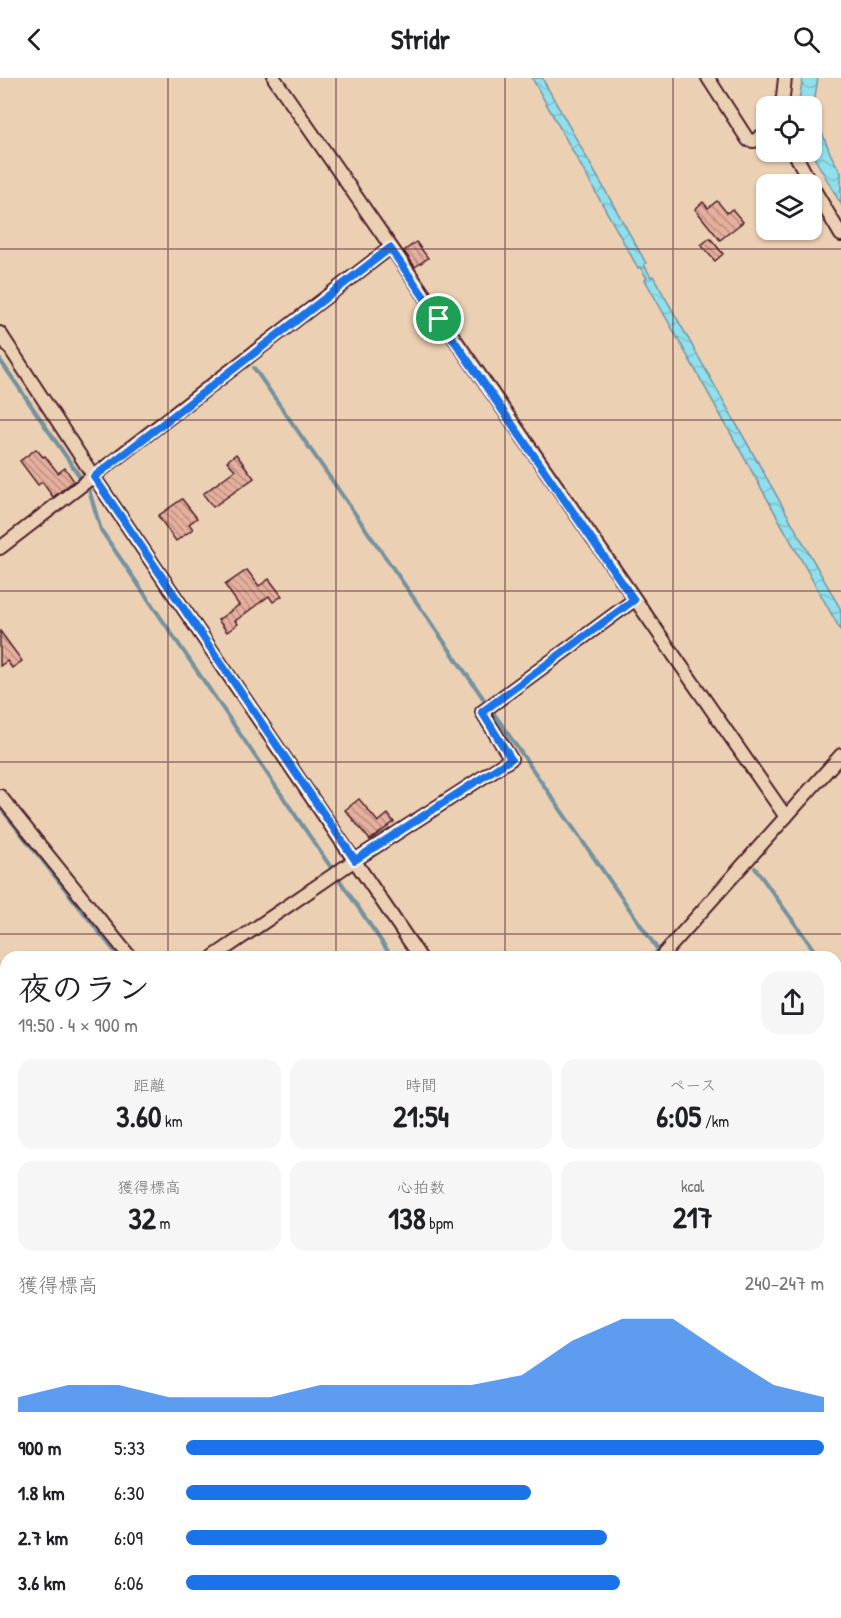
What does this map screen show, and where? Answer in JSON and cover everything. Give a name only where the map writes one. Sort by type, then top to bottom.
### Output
[{"type":"street","points":[[274,78],[786,817]]},
{"type":"street","points":[[708,78],[748,140],[756,140]]},
{"type":"street","points":[[783,96],[785,78]]},
{"type":"street","points":[[822,203],[841,235]]},
{"type":"street","points":[[0,548],[390,248]]},
{"type":"street","points":[[0,333],[88,482],[355,860],[416,951]]},
{"type":"street","points":[[222,951],[355,860],[511,759],[482,712],[634,600]]},
{"type":"street","points":[[666,951],[841,755]]},
{"type":"street","points":[[0,796],[125,951]]},
{"type":"water","points":[[532,78],[542,78],[646,263],[644,265],[651,277],[653,276],[841,610],[841,631],[645,280],[647,278],[640,267],[638,268]]},
{"type":"water","points":[[803,78],[818,78],[815,96],[800,96]]},
{"type":"water","points":[[822,132],[841,173],[841,204],[817,162],[822,162]]},
{"type":"building","points":[[717,201],[727,213],[732,209],[743,222],[720,240],[695,209],[703,202],[708,208]]},
{"type":"building","points":[[710,238],[723,254],[715,261],[701,245]]},
{"type":"building","points":[[416,242],[428,258],[415,267],[404,251]]},
{"type":"building","points":[[36,449],[43,457],[45,456],[58,473],[65,468],[74,481],[53,497],[42,482],[38,485],[20,461]]},
{"type":"building","points":[[236,454],[254,478],[213,507],[203,494],[235,470],[227,461]]},
{"type":"building","points":[[182,499],[197,518],[189,524],[193,529],[176,541],[158,516]]},
{"type":"building","points":[[247,570],[259,586],[269,579],[282,596],[273,602],[269,596],[235,621],[238,624],[227,632],[218,620],[239,605],[225,585]]},
{"type":"building","points":[[0,631],[22,661],[12,668],[7,661],[0,666]]},
{"type":"building","points":[[359,799],[378,822],[388,814],[394,822],[370,840],[345,810]]},
{"type":"waterway","points":[[0,360],[89,490],[101,530],[388,951]]},
{"type":"waterway","points":[[254,368],[657,951]]},
{"type":"waterway","points":[[0,807],[114,951]]},
{"type":"waterway","points":[[755,868],[815,951]]},
{"type":"route","points":[[390,248],[439,319],[634,600],[482,712],[511,759],[355,860],[94,477],[390,248]]}]
